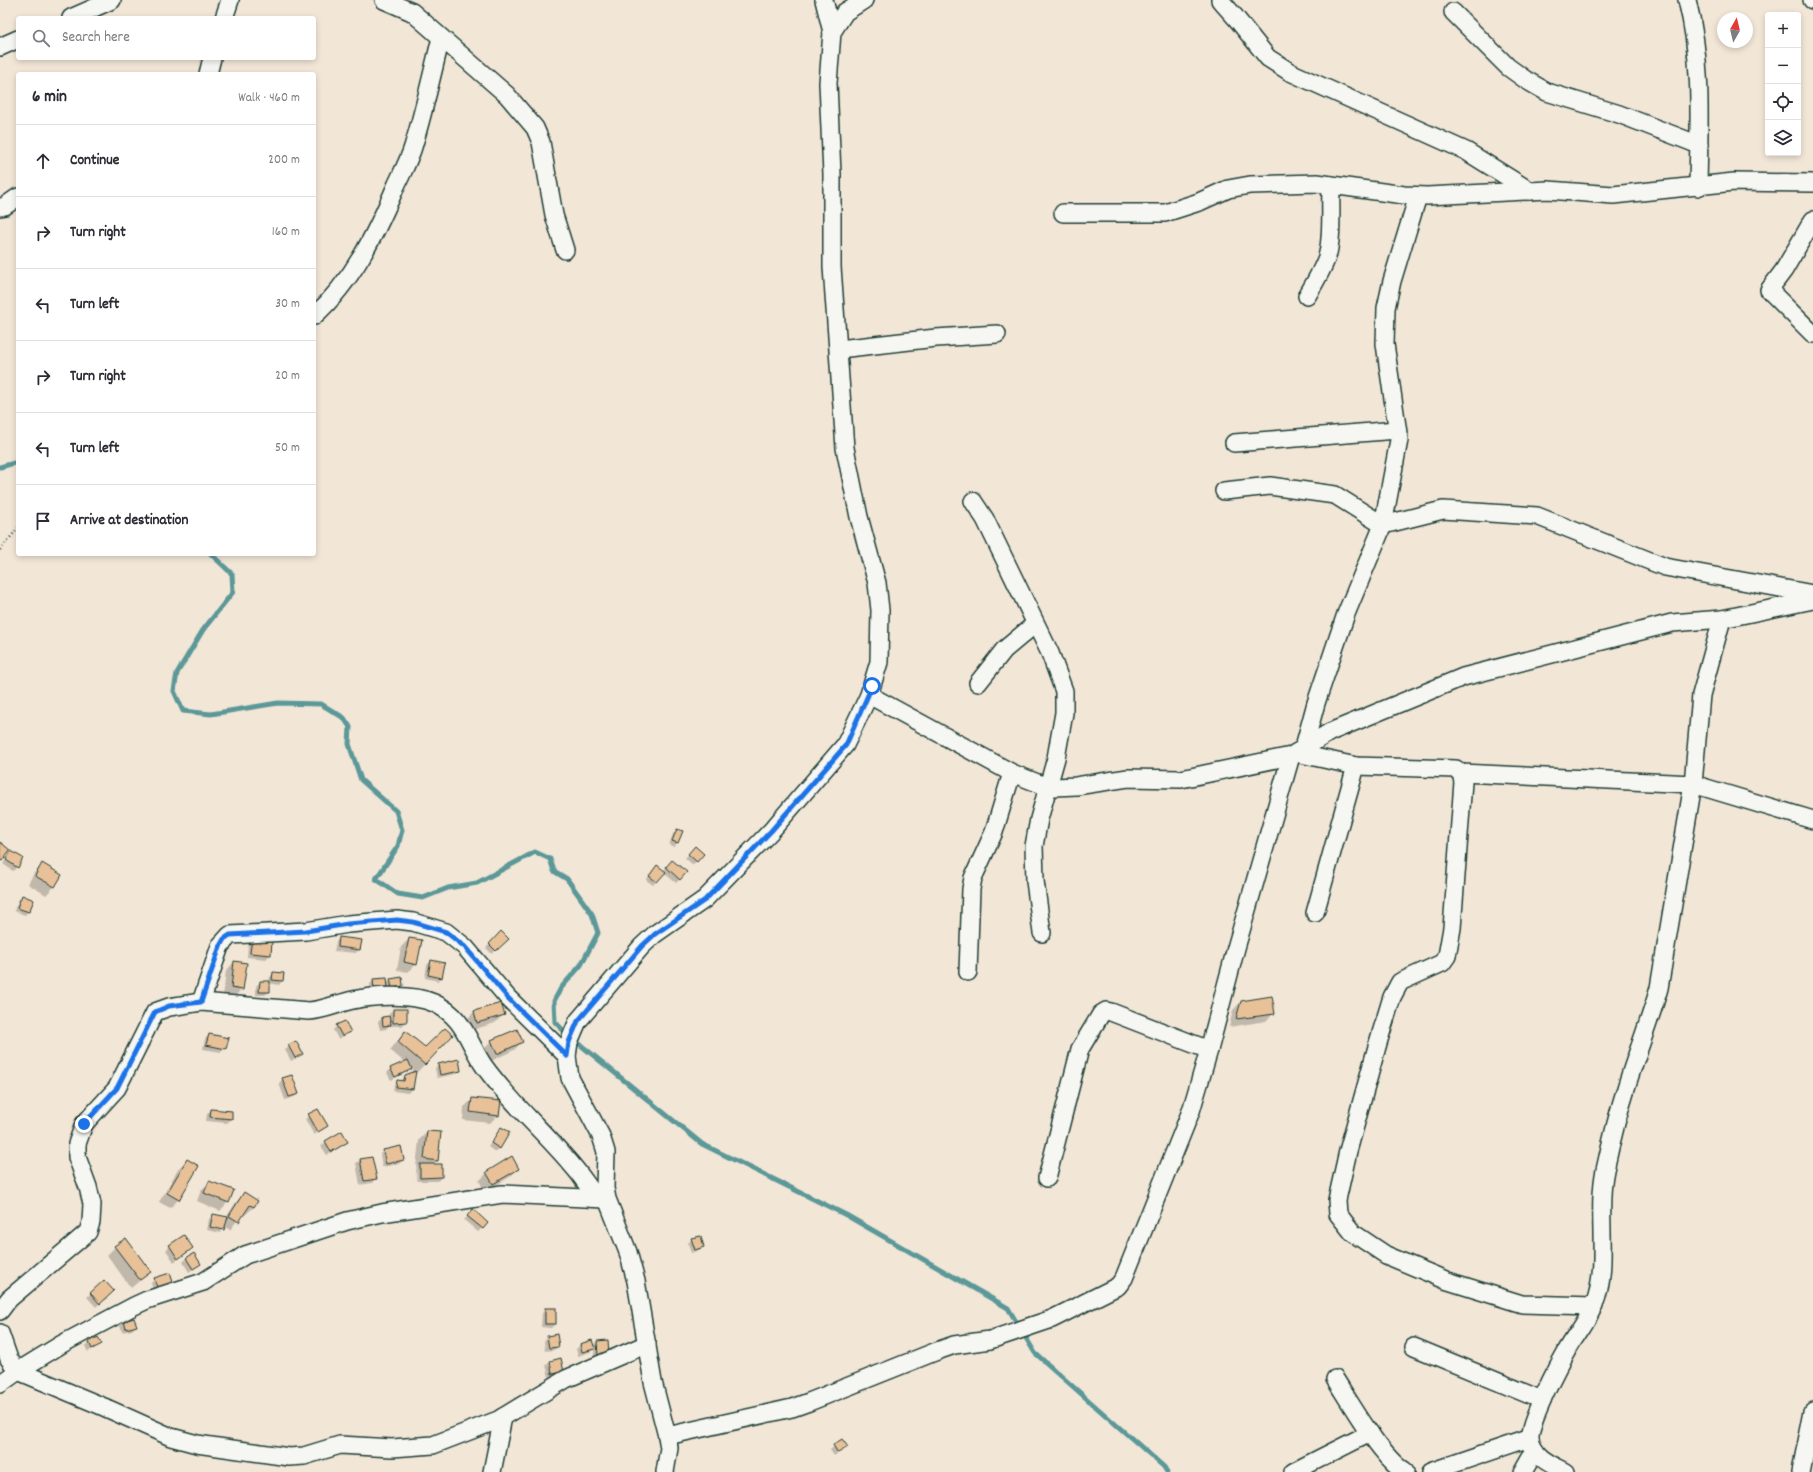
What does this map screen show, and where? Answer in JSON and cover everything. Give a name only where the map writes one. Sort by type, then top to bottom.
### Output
[{"type":"street","points":[[76,16],[112,0]]},
{"type":"street","points":[[225,16],[230,0]]},
{"type":"street","points":[[384,0],[412,12],[507,95],[535,128],[541,142],[554,215],[565,250]]},
{"type":"street","points":[[602,1199],[605,1188],[606,1152],[601,1136],[570,1078],[567,1056],[569,1042],[578,1021],[642,946],[655,934],[705,900],[771,831],[846,745],[869,696],[879,662],[880,610],[877,583],[859,518],[845,448],[832,267],[832,174],[828,83],[832,32],[824,0]]},
{"type":"street","points":[[832,32],[845,12],[864,0]]},
{"type":"street","points":[[1220,0],[1268,58],[1290,72],[1466,152],[1530,191]]},
{"type":"street","points":[[1688,0],[1695,30],[1700,86],[1698,187]]},
{"type":"street","points":[[1453,12],[1508,67],[1526,80],[1547,92],[1619,114],[1699,145]]},
{"type":"street","points":[[316,314],[343,284],[364,254],[382,220],[412,149],[441,38]]},
{"type":"street","points":[[0,47],[16,40]]},
{"type":"street","points":[[208,72],[212,60]]},
{"type":"street","points":[[1063,214],[1166,213],[1199,202],[1228,189],[1250,185],[1317,183],[1418,196],[1548,190],[1613,195],[1734,182],[1813,183]]},
{"type":"street","points":[[1307,296],[1327,256],[1330,235],[1331,185]]},
{"type":"street","points":[[667,1436],[792,1408],[937,1350],[954,1345],[990,1340],[1052,1319],[1118,1286],[1124,1278],[1191,1111],[1236,948],[1297,752],[1316,703],[1346,614],[1383,525],[1399,440],[1386,344],[1386,308],[1392,281],[1418,196]]},
{"type":"street","points":[[0,207],[5,206],[16,198]]},
{"type":"street","points":[[1813,220],[1784,270],[1769,290],[1807,319],[1813,334]]},
{"type":"street","points":[[839,349],[936,338],[997,334]]},
{"type":"street","points":[[1234,443],[1397,430]]},
{"type":"street","points":[[1224,491],[1270,486],[1335,495],[1383,525],[1443,510],[1537,516],[1665,567],[1813,594]]},
{"type":"street","points":[[973,501],[984,519],[1050,653],[1064,691],[1064,712],[1056,758],[1034,846],[1035,881],[1042,934]]},
{"type":"street","points":[[869,696],[1012,773],[1048,786],[1076,786],[1128,778],[1181,779],[1297,752],[1330,732],[1463,677],[1672,623],[1722,619],[1813,600]]},
{"type":"street","points":[[1523,1472],[1533,1444],[1532,1426],[1542,1400],[1565,1353],[1594,1306],[1598,1289],[1601,1265],[1602,1196],[1604,1171],[1627,1085],[1652,1014],[1659,988],[1693,784],[1701,695],[1722,619]]},
{"type":"street","points":[[978,684],[1004,650],[1035,624]]},
{"type":"street","points":[[1297,752],[1356,766],[1456,769],[1462,773],[1693,784],[1813,820]]},
{"type":"street","points":[[1316,913],[1356,766]]},
{"type":"street","points":[[968,972],[972,883],[994,832],[1012,773]]},
{"type":"street","points":[[1462,773],[1463,782],[1452,928],[1447,956],[1442,963],[1400,982],[1392,997],[1348,1151],[1337,1200],[1338,1214],[1353,1233],[1386,1255],[1448,1281],[1522,1304],[1594,1306]]},
{"type":"street","points":[[201,1002],[220,946],[224,939],[230,935],[306,931],[348,924],[397,920],[413,922],[446,932],[465,947],[508,998],[567,1056]]},
{"type":"street","points":[[0,1311],[8,1299],[88,1232],[91,1222],[92,1204],[88,1187],[77,1157],[77,1144],[84,1124],[117,1088],[155,1012],[169,1006],[201,1002],[309,1011],[319,1010],[353,1000],[379,996],[415,999],[434,1003],[447,1011],[465,1029],[484,1066],[523,1113],[602,1199],[628,1252],[636,1281],[653,1382],[669,1448],[666,1472]]},
{"type":"street","points":[[1047,1178],[1080,1048],[1101,1014],[1111,1012],[1209,1050]]},
{"type":"street","points":[[0,1384],[18,1371],[134,1306],[147,1300],[203,1282],[251,1253],[347,1221],[382,1212],[502,1194],[602,1199]]},
{"type":"street","points":[[0,1333],[9,1359],[18,1371],[171,1437],[197,1444],[289,1457],[304,1456],[340,1445],[392,1448],[433,1445],[503,1417],[566,1378],[647,1344]]},
{"type":"street","points":[[1414,1347],[1542,1400]]},
{"type":"street","points":[[1335,1379],[1370,1433],[1398,1468],[1405,1472]]},
{"type":"street","points":[[1802,1472],[1810,1439],[1813,1411]]},
{"type":"street","points":[[492,1472],[503,1417]]},
{"type":"street","points":[[1293,1472],[1370,1433]]},
{"type":"street","points":[[1430,1472],[1533,1444]]},
{"type":"street","points":[[1533,1444],[1541,1459],[1566,1472]]},
{"type":"path","points":[[0,550],[16,530]]},
{"type":"building","points":[[677,829],[683,831],[678,843],[672,841]]},
{"type":"building","points":[[0,842],[10,850],[2,861],[0,860]]},
{"type":"building","points":[[695,846],[704,854],[697,862],[688,854]]},
{"type":"building","points":[[11,851],[23,858],[18,868],[6,860]]},
{"type":"building","points":[[672,860],[687,872],[680,880],[666,867]]},
{"type":"building","points":[[42,863],[62,875],[55,887],[35,876]]},
{"type":"building","points":[[657,865],[666,872],[657,882],[649,876]]},
{"type":"building","points":[[22,895],[34,900],[29,912],[17,908]]},
{"type":"building","points":[[501,931],[509,939],[496,951],[489,944]]},
{"type":"building","points":[[339,937],[362,940],[360,950],[338,947]]},
{"type":"building","points":[[409,938],[422,940],[417,965],[404,962]]},
{"type":"building","points":[[252,939],[272,941],[271,955],[250,953]]},
{"type":"building","points":[[431,960],[445,963],[442,978],[428,975]]},
{"type":"building","points":[[234,961],[247,963],[243,990],[231,988]]},
{"type":"building","points":[[273,972],[284,973],[283,981],[272,980]]},
{"type":"building","points":[[402,977],[403,986],[392,988],[390,979]]},
{"type":"building","points":[[387,978],[388,988],[374,990],[373,979]]},
{"type":"building","points":[[260,981],[270,981],[270,992],[259,992]]},
{"type":"building","points":[[1272,996],[1275,1014],[1236,1019],[1241,1001]]},
{"type":"building","points":[[501,1003],[505,1015],[477,1023],[474,1011]]},
{"type":"building","points":[[393,1009],[407,1009],[407,1022],[393,1023]]},
{"type":"building","points":[[389,1016],[391,1025],[383,1026],[382,1017]]},
{"type":"building","points":[[345,1021],[351,1032],[342,1036],[336,1025]]},
{"type":"building","points":[[445,1028],[453,1035],[425,1065],[398,1042],[405,1031],[425,1047]]},
{"type":"building","points":[[517,1029],[523,1042],[497,1054],[491,1040]]},
{"type":"building","points":[[209,1034],[229,1038],[226,1049],[206,1045]]},
{"type":"building","points":[[296,1041],[303,1054],[295,1058],[288,1045]]},
{"type":"building","points":[[459,1059],[461,1071],[440,1075],[438,1064]]},
{"type":"building","points":[[408,1060],[412,1069],[395,1077],[390,1068]]},
{"type":"building","points":[[416,1071],[413,1089],[396,1087],[397,1080],[404,1081],[405,1075]]},
{"type":"building","points":[[292,1075],[299,1094],[289,1097],[282,1078]]},
{"type":"building","points":[[472,1098],[501,1101],[499,1116],[470,1112]]},
{"type":"building","points":[[211,1109],[232,1111],[232,1119],[210,1117]]},
{"type":"building","points":[[318,1109],[328,1126],[318,1132],[308,1114]]},
{"type":"building","points":[[501,1127],[510,1132],[500,1149],[491,1143]]},
{"type":"building","points":[[342,1131],[348,1142],[331,1152],[325,1141]]},
{"type":"building","points":[[427,1131],[441,1132],[438,1161],[424,1159]]},
{"type":"building","points":[[401,1146],[404,1160],[386,1164],[383,1150]]},
{"type":"building","points":[[512,1156],[519,1169],[493,1184],[486,1172]]},
{"type":"building","points":[[372,1157],[377,1179],[364,1181],[360,1159]]},
{"type":"building","points":[[187,1159],[199,1166],[179,1200],[167,1193]]},
{"type":"building","points":[[420,1164],[442,1164],[442,1177],[420,1178]]},
{"type":"building","points":[[209,1181],[234,1190],[229,1203],[204,1193]]},
{"type":"building","points":[[244,1192],[258,1201],[254,1207],[250,1205],[239,1222],[229,1216]]},
{"type":"building","points":[[473,1209],[488,1223],[483,1229],[467,1216]]},
{"type":"building","points":[[213,1214],[228,1217],[224,1230],[210,1227]]},
{"type":"building","points":[[184,1235],[193,1248],[178,1259],[169,1245]]},
{"type":"building","points":[[701,1236],[704,1247],[695,1250],[691,1238]]},
{"type":"building","points":[[126,1238],[151,1272],[140,1280],[114,1246]]},
{"type":"building","points":[[194,1253],[201,1264],[193,1269],[186,1258]]},
{"type":"building","points":[[170,1273],[175,1288],[159,1293],[154,1278]]},
{"type":"building","points":[[104,1280],[114,1291],[100,1304],[90,1293]]},
{"type":"building","points":[[545,1308],[556,1308],[556,1324],[545,1324]]},
{"type":"building","points":[[134,1318],[137,1326],[126,1329],[124,1321]]},
{"type":"building","points":[[557,1334],[559,1347],[549,1348],[547,1336]]},
{"type":"building","points":[[98,1337],[102,1344],[92,1349],[89,1342]]},
{"type":"building","points":[[592,1340],[595,1349],[582,1352],[580,1344]]},
{"type":"building","points":[[608,1340],[609,1355],[598,1356],[597,1341]]},
{"type":"building","points":[[561,1358],[564,1372],[552,1374],[550,1361]]},
{"type":"building","points":[[842,1439],[848,1447],[838,1453],[833,1445]]},
{"type":"waterway","points":[[0,467],[16,463]]},
{"type":"waterway","points":[[213,556],[232,574],[233,592],[203,630],[177,673],[174,691],[183,711],[211,714],[278,703],[321,704],[344,718],[350,727],[349,744],[361,780],[396,811],[402,830],[398,846],[376,879],[398,894],[423,898],[448,888],[477,883],[535,852],[550,859],[554,871],[567,879],[592,914],[598,933],[581,965],[561,988],[554,1001],[555,1022],[566,1033],[702,1144],[846,1215],[1008,1308],[1035,1353],[1164,1467],[1167,1472]]},
{"type":"route","points":[[84,1124],[117,1088],[155,1012],[169,1006],[201,1002],[220,946],[224,939],[230,935],[306,931],[348,924],[397,920],[413,922],[446,932],[465,947],[508,998],[567,1056],[569,1042],[578,1021],[642,946],[655,934],[705,900],[771,831],[846,745],[869,696],[872,686]]}]
